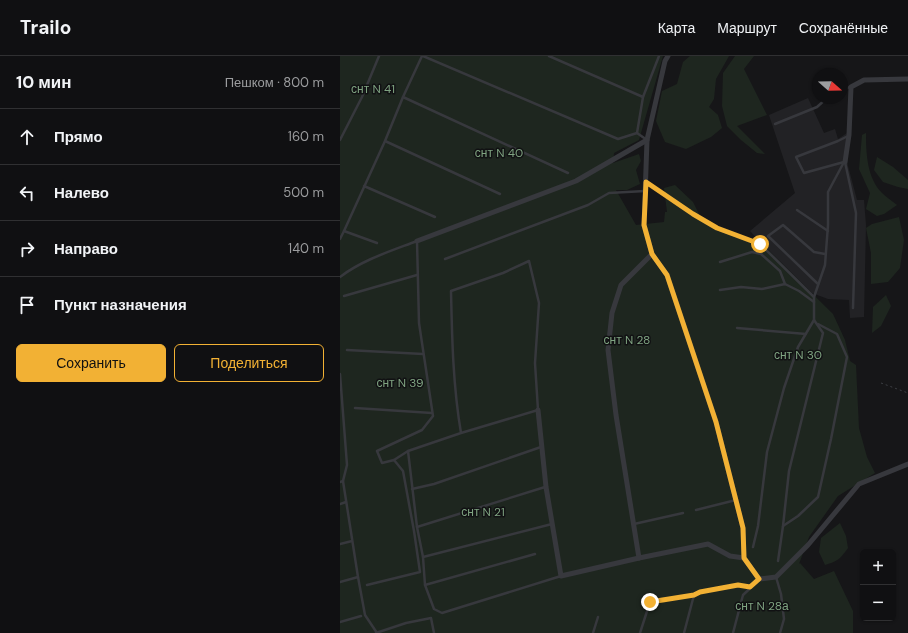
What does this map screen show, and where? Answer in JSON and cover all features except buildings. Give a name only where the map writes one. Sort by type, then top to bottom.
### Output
[{"type":"street","points":[[668,56],[664,61],[647,140],[644,225],[652,254],[667,275],[716,422],[743,528],[744,558],[759,579],[776,577],[808,545],[858,484],[908,464]]},
{"type":"street","points":[[845,162],[849,135],[851,87],[864,80],[908,79]]},
{"type":"street","points":[[417,240],[576,181],[647,140]]},
{"type":"street","points":[[639,558],[616,415],[608,350],[612,312],[621,286],[652,254]]},
{"type":"street","points":[[538,410],[546,487],[561,576],[708,544],[730,556],[744,558]]},
{"type":"lane","points":[[340,140],[362,96],[379,56]]},
{"type":"lane","points":[[340,239],[385,141],[403,97],[423,56],[618,139],[636,133]]},
{"type":"lane","points":[[549,56],[643,97]]},
{"type":"lane","points":[[636,133],[643,97],[659,56]]},
{"type":"lane","points":[[403,97],[568,173]]},
{"type":"lane","points":[[775,124],[817,108],[821,104]]},
{"type":"lane","points":[[636,133],[647,140]]},
{"type":"lane","points":[[845,162],[804,173],[796,157],[838,141],[849,135]]},
{"type":"lane","points":[[385,141],[500,194]]},
{"type":"lane","points":[[753,547],[758,526],[767,452],[784,388],[798,347],[814,320],[814,297],[819,284],[826,254],[828,231],[828,192],[845,162]]},
{"type":"lane","points":[[845,162],[856,213],[852,308]]},
{"type":"lane","points":[[646,182],[693,214],[717,228],[760,244],[814,297]]},
{"type":"lane","points":[[364,186],[435,217]]},
{"type":"lane","points":[[445,259],[588,205],[609,193],[645,191]]},
{"type":"lane","points":[[797,210],[828,231]]},
{"type":"lane","points":[[819,284],[768,236],[783,225],[814,252],[826,254]]},
{"type":"lane","points":[[344,230],[377,243]]},
{"type":"lane","points":[[340,277],[356,266],[417,240],[419,323],[433,416],[422,430],[377,451],[382,463],[394,460],[408,451],[461,433],[538,410],[535,363],[539,303],[529,260],[503,273],[450,291],[452,348],[457,407],[461,433]]},
{"type":"lane","points":[[720,262],[752,252],[761,254],[780,271],[785,284]]},
{"type":"lane","points":[[344,296],[417,275]]},
{"type":"lane","points":[[720,290],[741,287],[762,289],[785,284],[799,291],[814,302]]},
{"type":"lane","points":[[778,561],[789,471],[823,334],[814,320]]},
{"type":"lane","points":[[783,526],[798,516],[818,497],[847,357],[837,334],[817,324]]},
{"type":"lane","points":[[737,328],[806,334]]},
{"type":"lane","points":[[347,350],[423,354]]},
{"type":"lane","points":[[340,374],[347,465],[341,482],[346,502],[365,615],[376,633],[406,623],[431,618],[434,633]]},
{"type":"lane","points":[[355,408],[432,413]]},
{"type":"lane","points":[[412,489],[434,484],[542,447]]},
{"type":"lane","points":[[408,451],[417,526],[423,557],[425,585],[434,609],[442,613],[561,576]]},
{"type":"lane","points":[[367,585],[420,572],[403,471],[394,460]]},
{"type":"lane","points":[[417,526],[546,487]]},
{"type":"lane","points":[[696,510],[736,500]]},
{"type":"lane","points":[[340,504],[346,502]]},
{"type":"lane","points":[[634,524],[683,513]]},
{"type":"lane","points":[[423,557],[552,524]]},
{"type":"lane","points":[[340,544],[352,541]]},
{"type":"lane","points":[[425,585],[535,554]]},
{"type":"lane","points":[[340,582],[358,577]]},
{"type":"lane","points":[[776,577],[781,594],[784,619],[780,633]]},
{"type":"lane","points":[[732,633],[743,595],[759,579]]},
{"type":"lane","points":[[640,633],[650,602],[694,595],[700,592],[738,585],[750,587]]},
{"type":"lane","points":[[684,633],[694,595]]},
{"type":"lane","points":[[340,622],[362,616]]},
{"type":"lane","points":[[593,633],[598,617]]},
{"type":"path","points":[[881,383],[908,393]]},
{"type":"shaded area","points":[[808,98],[824,133],[835,129],[838,139],[847,133],[846,141],[848,166],[857,200],[864,200],[866,225],[864,317],[850,318],[849,300],[828,299],[812,293],[750,231],[795,193],[769,115]]},
{"type":"green space","points":[[340,56],[663,56],[639,140],[614,153],[613,163],[639,154],[641,161],[636,170],[640,184],[627,190],[616,190],[636,225],[664,222],[665,212],[667,212],[664,188],[675,185],[693,202],[703,222],[760,242],[833,314],[845,340],[850,361],[856,365],[859,428],[867,457],[875,473],[838,496],[809,537],[799,564],[800,563],[814,579],[834,571],[853,611],[853,633],[340,633]]},
{"type":"green space","points":[[690,56],[729,56],[716,79],[714,99],[709,107],[718,115],[722,128],[711,137],[686,149],[665,142],[656,121],[662,91],[677,84],[683,62]]},
{"type":"green space","points":[[735,56],[754,56],[744,69],[767,115],[737,126],[765,154],[757,153],[727,126],[722,106],[723,73]]},
{"type":"green space","points":[[866,133],[868,165],[873,180],[882,193],[897,205],[884,214],[877,216],[866,209],[870,193],[859,169],[862,135]]},
{"type":"green space","points":[[877,157],[893,167],[908,180],[908,189],[883,182],[874,170]]},
{"type":"green space","points":[[899,217],[904,240],[900,268],[888,282],[871,284],[871,253],[866,228],[872,224]]},
{"type":"green space","points":[[886,295],[891,306],[881,326],[872,333],[873,307]]},
{"type":"green space","points":[[840,523],[846,536],[848,548],[838,559],[825,565],[819,552],[821,538]]},
{"type":"route","points":[[650,602],[694,595],[700,592],[738,585],[750,587],[759,579],[744,558],[743,528],[716,422],[667,275],[652,254],[644,225],[646,182],[693,214],[717,228],[760,244]]},
{"type":"park label","name":"снт N 41","points":[[373,89]]},
{"type":"park label","name":"снт N 40","points":[[499,153]]},
{"type":"park label","name":"снт N 28","points":[[627,340]]},
{"type":"park label","name":"снт N 30","points":[[798,355]]},
{"type":"park label","name":"снт N 39","points":[[400,383]]},
{"type":"park label","name":"снт N 21","points":[[483,512]]},
{"type":"park label","name":"снт N 28а","points":[[762,606]]}]
